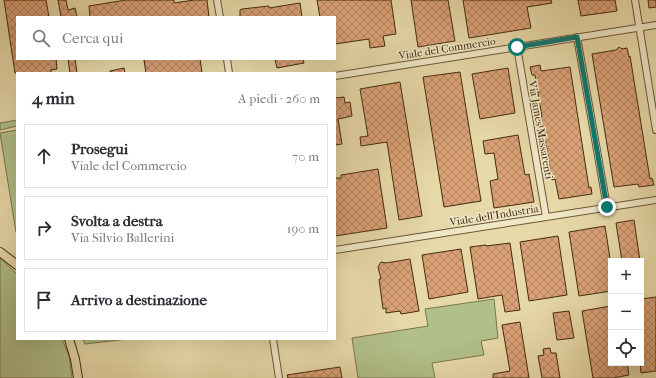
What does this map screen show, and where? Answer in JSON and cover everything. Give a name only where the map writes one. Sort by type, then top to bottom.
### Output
[{"type":"main road","points":[[0,252],[16,264]]},
{"type":"main road","points":[[69,340],[75,359],[78,378]]},
{"type":"street","points":[[217,0],[220,16]]},
{"type":"street","points":[[635,0],[656,130]]},
{"type":"street","name":"Viale del Commercio","points":[[336,76],[656,25]]},
{"type":"street","points":[[577,37],[607,207]]},
{"type":"street","name":"Via James Massarenti","points":[[517,47],[546,217]]},
{"type":"street","points":[[227,60],[229,72]]},
{"type":"street","name":"Viale dell'Industria","points":[[336,250],[656,200]]},
{"type":"street","points":[[273,340],[279,378]]},
{"type":"green space","points":[[16,120],[16,126],[0,130],[0,123]]},
{"type":"green space","points":[[16,130],[16,232],[0,133]]},
{"type":"green space","points":[[0,258],[16,273],[16,340],[62,340],[69,356],[72,378],[0,378]]},
{"type":"green space","points":[[494,299],[498,338],[481,341],[484,355],[432,363],[435,378],[358,378],[352,338],[428,326],[425,309]]},
{"type":"green space","points":[[83,340],[119,340],[85,344]]},
{"type":"building","points":[[4,0],[46,0],[49,16],[16,16],[16,60],[56,60],[57,69],[51,70],[51,72],[15,73]]},
{"type":"building","points":[[58,0],[66,0],[68,10],[75,8],[77,16],[61,16]]},
{"type":"building","points":[[126,0],[174,0],[174,3],[207,0],[209,16],[90,16],[89,6]]},
{"type":"building","points":[[317,0],[391,0],[396,34],[383,36],[385,46],[370,48],[369,39],[336,44],[336,16],[320,16]]},
{"type":"building","points":[[411,0],[448,0],[455,41],[418,47]]},
{"type":"building","points":[[463,0],[551,0],[552,3],[527,7],[531,28],[469,38]]},
{"type":"building","points":[[578,0],[615,0],[617,11],[581,16]]},
{"type":"building","points":[[648,0],[656,0],[656,7],[649,8]]},
{"type":"building","points":[[300,3],[302,16],[240,16],[240,10],[242,9],[269,6],[269,8]]},
{"type":"building","points":[[619,47],[622,49],[627,48],[629,57],[630,56],[650,179],[652,178],[654,185],[639,187],[638,184],[614,187],[592,54],[616,50]]},
{"type":"building","points":[[68,60],[75,60],[77,72],[70,72]]},
{"type":"building","points":[[144,60],[200,60],[202,72],[146,72]]},
{"type":"building","points":[[275,60],[303,60],[304,63],[277,68]]},
{"type":"building","points":[[540,65],[541,71],[570,67],[589,188],[591,187],[592,194],[559,199],[555,179],[552,180],[543,126],[539,127],[537,118],[542,117],[535,75],[532,75],[530,67]]},
{"type":"building","points":[[124,68],[125,72],[110,72]]},
{"type":"building","points":[[508,68],[515,113],[480,119],[472,74]]},
{"type":"building","points":[[460,72],[481,201],[444,207],[423,77]]},
{"type":"building","points":[[400,82],[422,216],[399,220],[387,142],[361,146],[360,137],[368,136],[360,89]]},
{"type":"building","points":[[344,97],[345,103],[350,102],[352,116],[338,119],[342,144],[336,145],[336,98]]},
{"type":"building","points":[[518,135],[525,175],[529,174],[534,202],[494,208],[490,181],[498,179],[494,153],[485,154],[483,141]]},
{"type":"building","points":[[378,169],[387,228],[336,236],[336,178],[341,178],[341,175]]},
{"type":"building","points":[[634,220],[640,258],[622,258],[616,223]]},
{"type":"building","points":[[605,226],[610,258],[608,258],[608,291],[579,296],[569,232]]},
{"type":"building","points":[[558,236],[567,295],[529,301],[520,242]]},
{"type":"building","points":[[510,243],[520,310],[505,312],[502,295],[478,299],[470,247]]},
{"type":"building","points":[[461,249],[468,292],[429,299],[422,255]]},
{"type":"building","points":[[410,259],[419,311],[401,314],[400,311],[386,313],[386,308],[383,309],[379,279],[381,279],[378,267],[381,262],[386,263]]},
{"type":"building","points":[[656,297],[656,371],[641,373],[640,366],[644,366],[644,299]]},
{"type":"building","points":[[608,307],[608,366],[628,366],[629,375],[613,378],[593,378],[582,311]]},
{"type":"building","points":[[569,311],[574,338],[557,340],[553,313]]},
{"type":"building","points":[[520,322],[529,378],[493,378],[493,374],[510,371],[502,325]]},
{"type":"building","points":[[550,348],[551,353],[556,353],[560,378],[542,378],[538,356],[544,355],[543,349]]},
{"type":"building","points":[[340,367],[342,378],[288,378],[287,375]]},
{"type":"route","points":[[517,47],[577,37],[607,207]]}]
